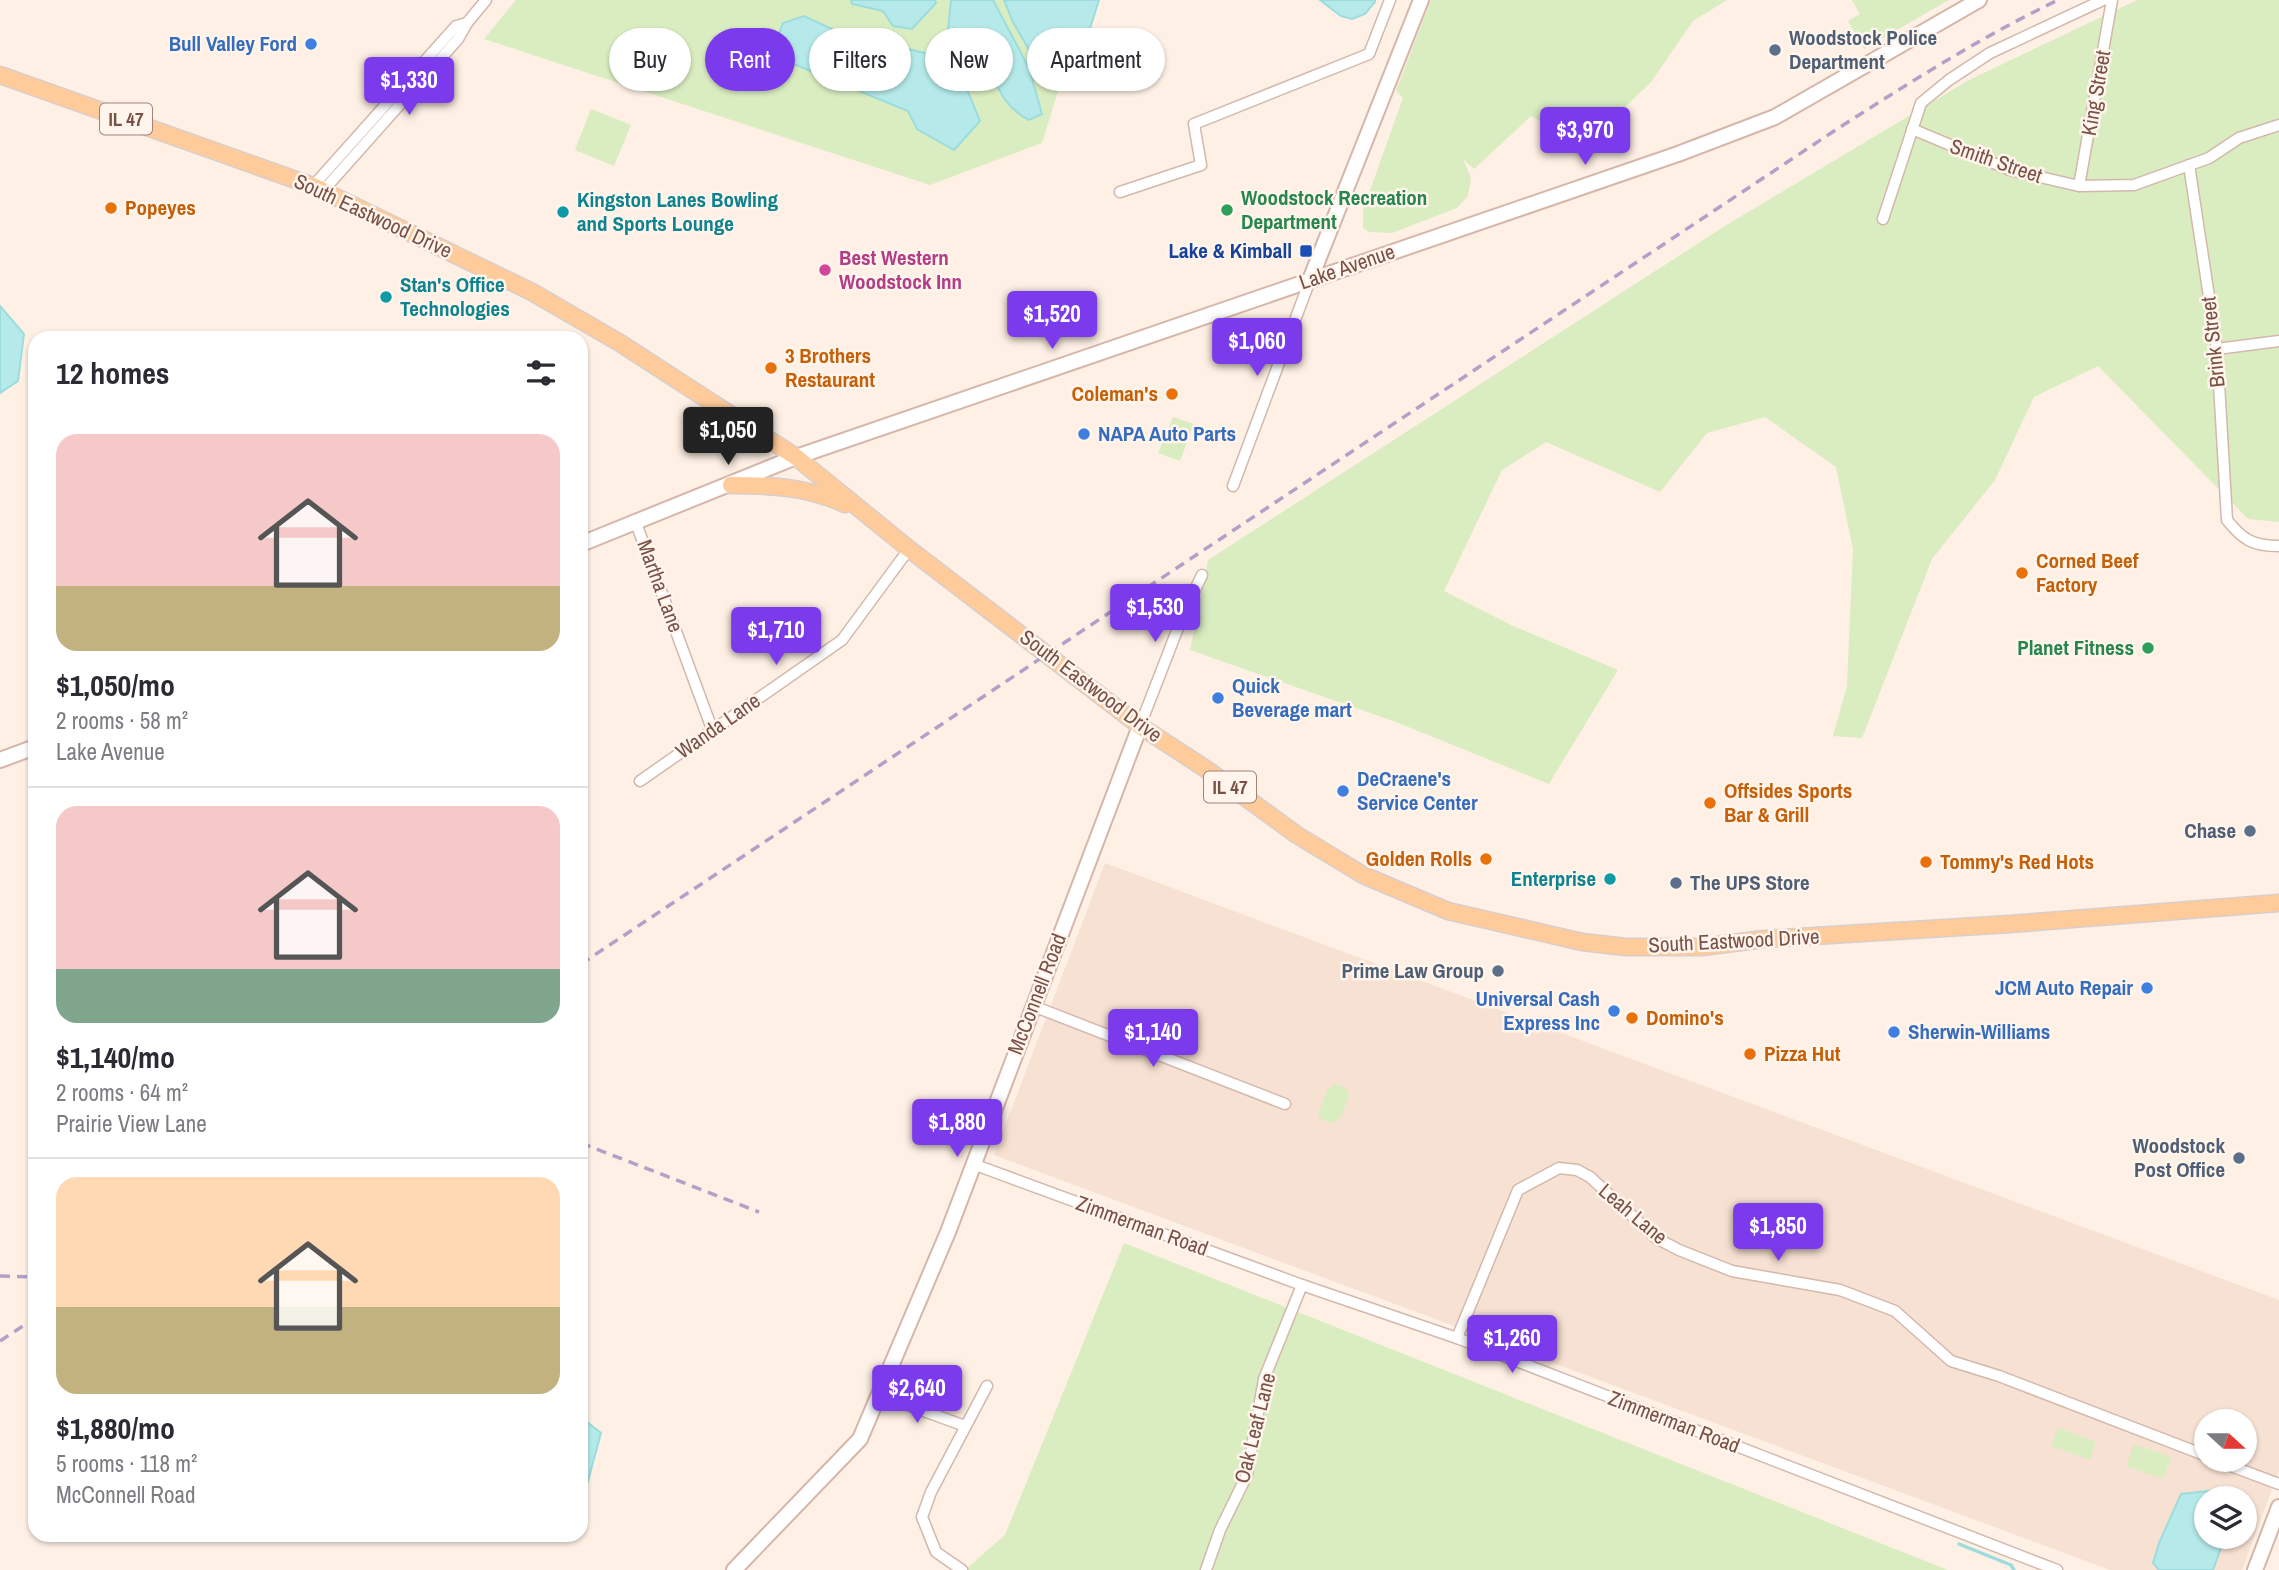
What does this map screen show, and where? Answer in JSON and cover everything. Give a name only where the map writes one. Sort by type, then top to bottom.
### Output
[{"type":"main road","name":"South Eastwood Drive","points":[[0,75],[318,188],[532,292],[620,342],[796,457],[859,510],[1140,726],[1209,771],[1297,835],[1363,875],[1448,911],[1582,943],[1626,947],[1718,946],[1764,939],[2010,925],[2279,903]]},
{"type":"main road","points":[[731,485],[769,485],[812,492],[859,510]]},
{"type":"street","points":[[318,188],[458,39],[486,0]]},
{"type":"street","points":[[1120,192],[1201,165],[1194,124],[1369,54],[1390,0]]},
{"type":"street","points":[[1233,486],[1310,280],[1421,0]]},
{"type":"street","name":"Lake Avenue","points":[[588,541],[796,457],[1678,154],[1775,117],[1979,0]]},
{"type":"street","points":[[1883,219],[1921,103],[1949,80],[1990,53],[2103,0]]},
{"type":"street","name":"King Street","points":[[2080,186],[2112,0]]},
{"type":"street","name":"Smith Street","points":[[1912,129],[2010,170],[2080,186],[2134,185],[2209,158],[2239,138],[2279,125]]},
{"type":"street","name":"Brink Street","points":[[2189,165],[2217,349],[2227,520],[2240,537],[2262,546],[2279,546]]},
{"type":"street","points":[[2217,349],[2279,341]]},
{"type":"street","name":"Martha Lane","points":[[636,523],[712,729]]},
{"type":"street","name":"Wanda Lane","points":[[639,781],[842,640],[909,549]]},
{"type":"street","name":"McConnell Road","points":[[734,1570],[860,1439],[948,1232],[1140,726],[1183,615],[1202,575]]},
{"type":"street","points":[[0,760],[28,750]]},
{"type":"street","points":[[1032,1006],[1285,1104]]},
{"type":"street","name":"Zimmerman Road","points":[[973,1164],[1457,1338],[2057,1570]]},
{"type":"street","name":"Leah Lane","points":[[1457,1338],[1518,1190],[1559,1168],[1577,1170],[1590,1177],[1656,1238],[1679,1250],[1732,1271],[1840,1290],[1895,1311],[1951,1360],[2194,1451]]},
{"type":"street","name":"Oak Leaf Lane","points":[[1206,1570],[1220,1530],[1247,1475],[1264,1380],[1302,1284]]},
{"type":"street","points":[[962,1570],[936,1552],[922,1517],[931,1492],[987,1386]]},
{"type":"street","points":[[880,1395],[965,1426]]},
{"type":"street","points":[[2248,1472],[2279,1484]]},
{"type":"street","points":[[2255,1570],[2279,1507]]},
{"type":"shaded area","points":[[1105,863],[2279,1300],[2279,1471],[2257,1530],[2257,1486],[2194,1486],[2194,1549],[2250,1549],[2242,1570],[2110,1570],[994,1155]]},
{"type":"green space","points":[[516,0],[1086,0],[1077,28],[1027,28],[1027,91],[1058,91],[1042,143],[930,185],[643,91],[691,91],[691,28],[609,28],[609,80],[484,39]]},
{"type":"green space","points":[[1431,0],[1727,0],[1693,21],[1651,82],[1611,121],[1571,139],[1531,116],[1474,169],[1463,159],[1471,178],[1468,196],[1457,208],[1392,233],[1369,232],[1363,228],[1363,210],[1403,98],[1396,91]]},
{"type":"green space","points":[[1852,0],[1949,0],[1864,49],[1848,21],[1860,14]]},
{"type":"green space","points":[[2137,0],[2279,0],[2279,522],[2248,519],[2098,366],[2034,397],[1995,480],[1932,559],[1862,738],[1833,736],[1847,686],[1853,549],[1836,467],[1765,417],[1707,433],[1660,492],[1546,442],[1502,470],[1444,591],[1511,625],[1618,670],[1549,784],[1396,722],[1190,650],[1208,560],[1725,226],[1969,80]]},
{"type":"green space","points":[[591,109],[631,125],[614,166],[575,150]]},
{"type":"green space","points":[[1173,417],[1194,424],[1180,461],[1158,453]]},
{"type":"green space","points":[[1335,1084],[1346,1088],[1349,1096],[1340,1118],[1332,1123],[1322,1120],[1318,1115],[1328,1089]]},
{"type":"green space","points":[[1124,1243],[1948,1570],[965,1570],[1005,1535]]},
{"type":"green space","points":[[2058,1428],[2096,1442],[2090,1460],[2051,1446]]},
{"type":"green space","points":[[2134,1444],[2171,1457],[2163,1479],[2126,1466]]},
{"type":"water","points":[[851,0],[935,0],[936,3],[912,29],[893,26],[883,11],[852,4]]},
{"type":"water","points":[[951,0],[993,0],[1008,28],[948,28]]},
{"type":"water","points":[[1004,0],[1099,0],[1090,28],[1027,28],[1027,46]]},
{"type":"water","points":[[1320,0],[1375,2],[1365,14],[1352,19],[1341,16]]},
{"type":"water","points":[[804,16],[830,28],[809,28],[809,70],[795,65],[795,28],[781,28],[783,23]]},
{"type":"water","points":[[1013,38],[1027,64],[1027,91],[1036,91],[1042,114],[1029,120],[1000,91],[1013,91]]},
{"type":"water","points":[[911,50],[925,53],[925,91],[968,91],[980,121],[954,150],[917,129],[908,111],[859,91],[911,91]]},
{"type":"water","points":[[0,306],[24,334],[18,381],[0,393]]},
{"type":"water","points":[[588,1423],[601,1433],[588,1481]]},
{"type":"water","points":[[2194,1493],[2194,1549],[2221,1549],[2213,1570],[2159,1570],[2153,1563],[2181,1494]]},
{"type":"waterway","points":[[1959,1544],[2011,1565],[2014,1570]]},
{"type":"railway","points":[[588,959],[1837,129],[1973,45],[2058,0]]},
{"type":"railway","points":[[588,1146],[759,1212]]},
{"type":"railway","points":[[0,1276],[28,1277]]},
{"type":"railway","points":[[0,1341],[28,1323]]},
{"type":"place","name":"Bull Valley Ford","points":[[311,44]]},
{"type":"place","name":"Woodstock Police Department","points":[[1775,50]]},
{"type":"place","name":"Popeyes","points":[[111,208]]},
{"type":"place","name":"Woodstock Recreation Department","points":[[1227,210]]},
{"type":"place","name":"Kingston Lanes Bowling and Sports Lounge","points":[[563,212]]},
{"type":"place","name":"Lake & Kimball","points":[[1306,251]]},
{"type":"place","name":"Best Western Woodstock Inn","points":[[825,270]]},
{"type":"place","name":"Stan's Office Technologies","points":[[386,297]]},
{"type":"place","name":"3 Brothers Restaurant","points":[[771,368]]},
{"type":"place","name":"Coleman's","points":[[1172,394]]},
{"type":"place","name":"NAPA Auto Parts","points":[[1084,434]]},
{"type":"place","name":"Corned Beef Factory","points":[[2022,573]]},
{"type":"place","name":"Planet Fitness","points":[[2148,648]]},
{"type":"place","name":"Quick Beverage mart","points":[[1218,698]]},
{"type":"place","name":"DeCraene's Service Center","points":[[1343,791]]},
{"type":"place","name":"Offsides Sports Bar & Grill","points":[[1710,803]]},
{"type":"place","name":"Chase","points":[[2250,831]]},
{"type":"place","name":"Golden Rolls","points":[[1486,859]]},
{"type":"place","name":"Tommy's Red Hots","points":[[1926,862]]},
{"type":"place","name":"Enterprise","points":[[1610,879]]},
{"type":"place","name":"The UPS Store","points":[[1676,883]]},
{"type":"place","name":"Prime Law Group","points":[[1498,971]]},
{"type":"place","name":"JCM Auto Repair","points":[[2147,988]]},
{"type":"place","name":"Universal Cash Express Inc","points":[[1614,1011]]},
{"type":"place","name":"Domino's","points":[[1632,1018]]},
{"type":"place","name":"Sherwin-Williams","points":[[1894,1032]]},
{"type":"place","name":"Pizza Hut","points":[[1750,1054]]},
{"type":"place","name":"Woodstock Post Office","points":[[2239,1158]]}]
